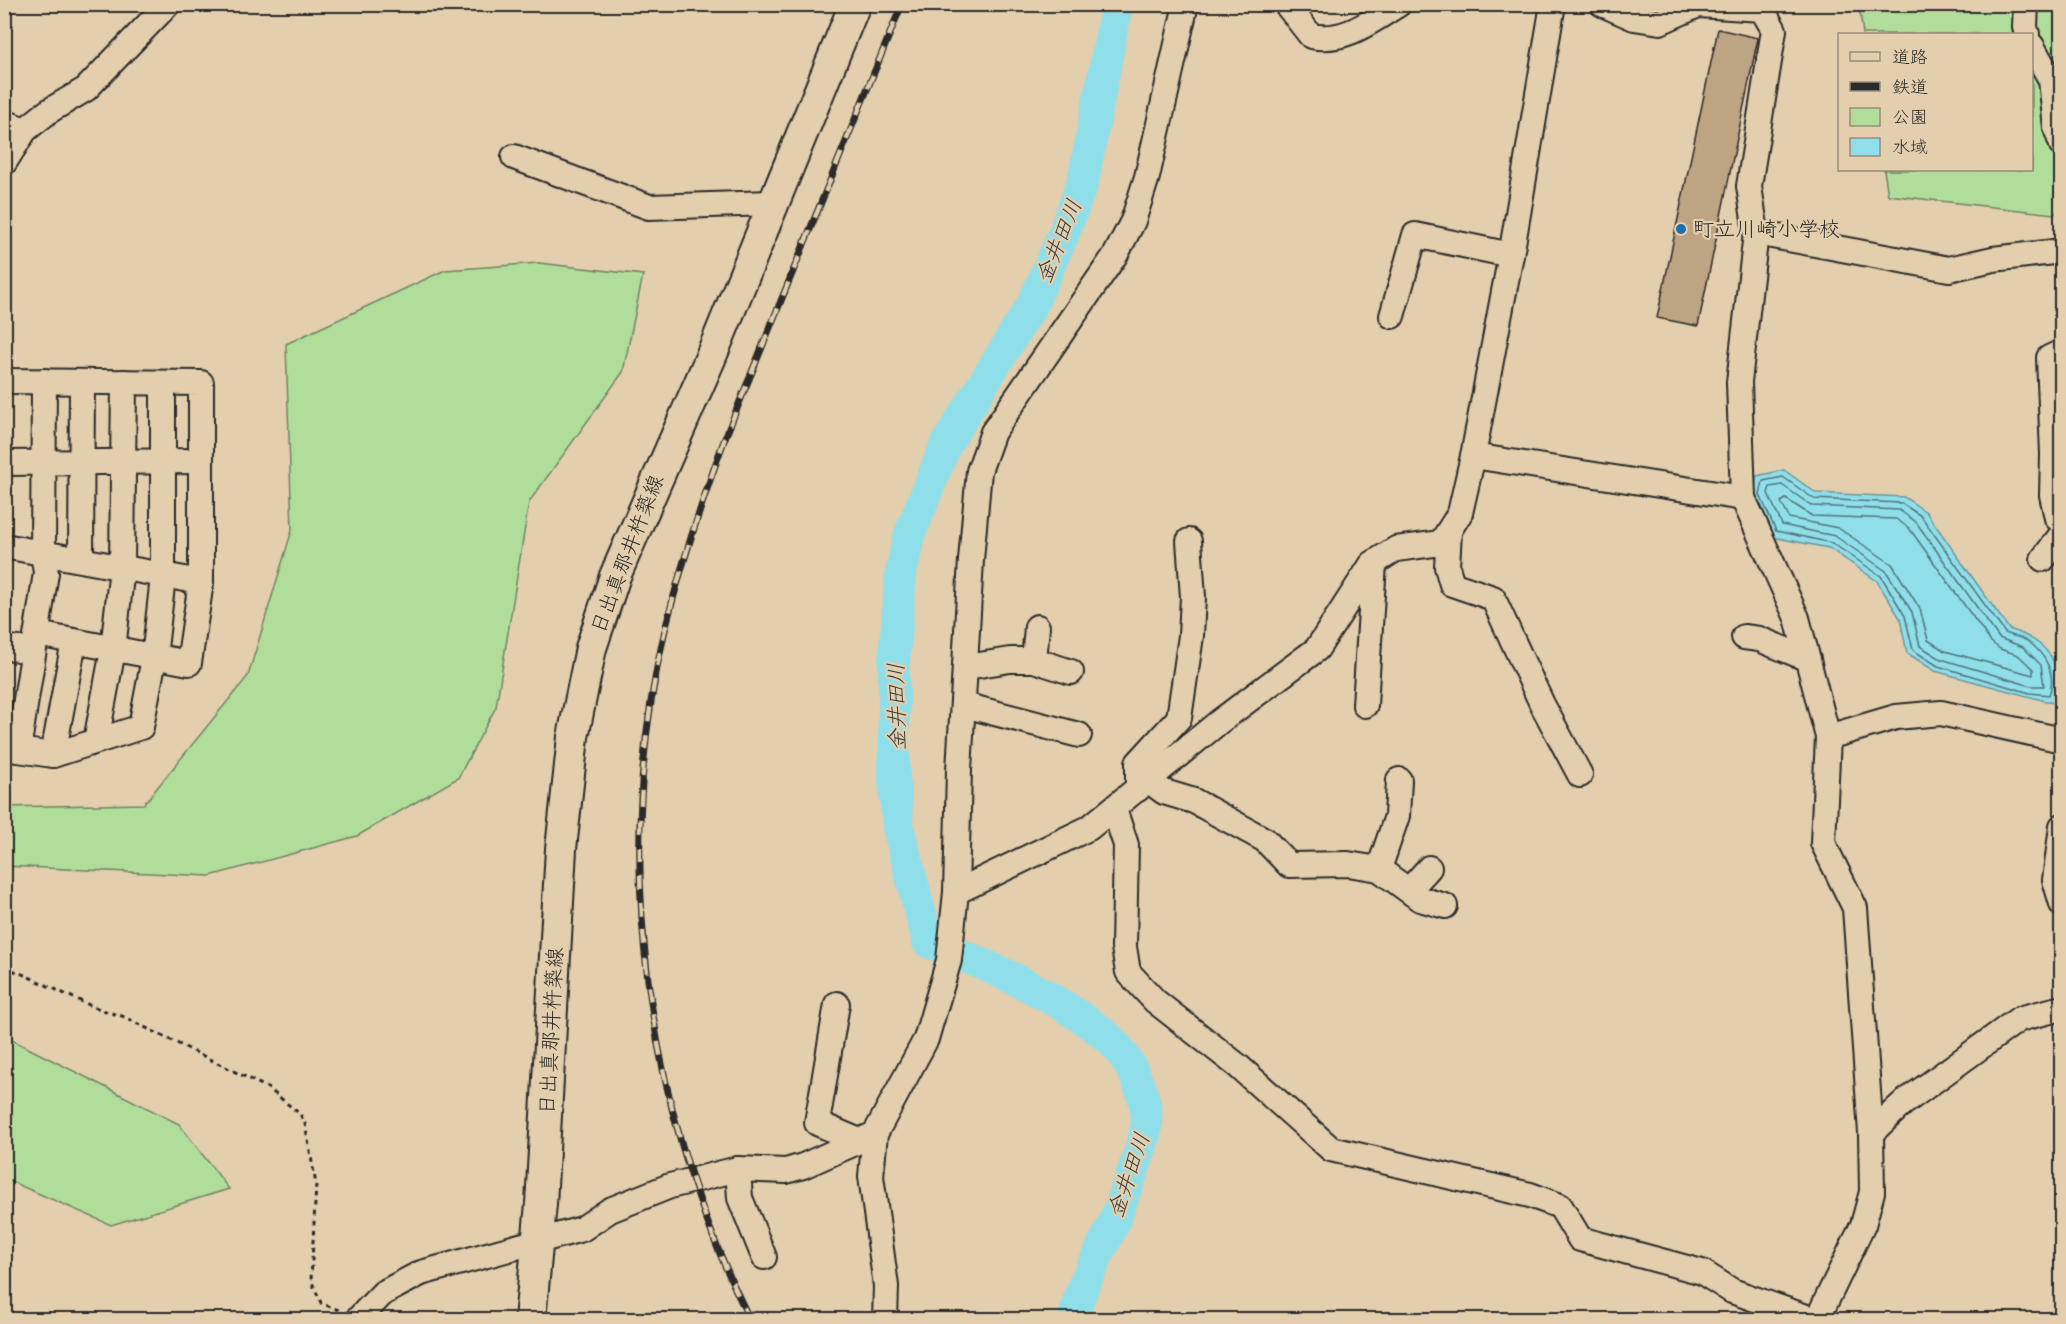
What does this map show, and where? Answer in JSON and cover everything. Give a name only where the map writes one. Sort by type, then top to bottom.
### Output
[{"type":"main road","name":"日出真那井杵築線","points":[[530,1320],[548,1100],[561,849],[573,737],[591,648],[615,576],[710,359],[855,4]]},
{"type":"street","points":[[4,163],[15,126],[49,111],[86,89],[168,4]]},
{"type":"street","points":[[358,1319],[383,1293],[421,1273],[582,1229],[610,1210],[637,1198],[720,1171],[738,1169],[786,1171],[803,1166],[866,1137],[926,1039],[949,960],[967,667],[971,561],[979,471],[993,432],[1116,254],[1133,221],[1147,177],[1186,4]]},
{"type":"street","points":[[1286,4],[1311,36],[1325,39],[1345,36],[1399,4]]},
{"type":"street","points":[[954,902],[1089,828],[1219,722],[1317,650],[1374,563],[1396,549],[1441,543],[1460,513],[1473,456],[1511,255],[1553,4]]},
{"type":"street","points":[[1114,809],[1126,845],[1124,947],[1128,972],[1155,1001],[1238,1066],[1331,1149],[1530,1195],[1560,1206],[1580,1239],[1702,1272],[1732,1292],[1816,1320],[1863,1225],[1872,1192],[1871,1132],[1855,908],[1823,843],[1828,736],[1797,618],[1743,498],[1739,382],[1756,233],[1749,186],[1774,30],[1762,9],[1698,5],[1660,22],[1634,18],[1602,4]]},
{"type":"street","points":[[2026,4],[2027,33]]},
{"type":"street","points":[[2033,49],[2051,80],[2056,128],[2061,145]]},
{"type":"street","points":[[514,157],[649,207],[773,203]]},
{"type":"street","points":[[1756,233],[1949,269],[2060,248]]},
{"type":"street","points":[[1392,316],[1415,235],[1511,255]]},
{"type":"street","points":[[2061,351],[2049,358],[2057,454],[2052,495],[2057,518],[2061,521]]},
{"type":"street","points":[[4,381],[201,384],[201,582],[189,663],[74,641],[4,647]]},
{"type":"street","points":[[44,381],[46,573],[35,643],[11,749],[53,755],[141,727],[154,658],[163,577],[163,383]]},
{"type":"street","points":[[96,741],[113,650],[122,567],[124,382]]},
{"type":"street","points":[[81,559],[82,383]]},
{"type":"street","points":[[1473,456],[1743,498]]},
{"type":"street","points":[[4,463],[200,461]]},
{"type":"street","points":[[1449,531],[1447,567],[1452,584],[1493,598],[1542,704],[1580,775]]},
{"type":"street","points":[[2043,559],[2061,534]]},
{"type":"street","points":[[1143,784],[1138,763],[1179,718],[1191,636],[1193,597],[1189,541]]},
{"type":"street","points":[[4,546],[81,559],[163,577],[201,582]]},
{"type":"street","points":[[1365,705],[1374,563]]},
{"type":"street","points":[[1034,660],[1037,627]]},
{"type":"street","points":[[1744,637],[1759,639],[1808,659]]},
{"type":"street","points":[[53,755],[74,641]]},
{"type":"street","points":[[967,667],[1010,660],[1034,660],[1071,672]]},
{"type":"street","points":[[964,705],[1079,735]]},
{"type":"street","points":[[1828,736],[1896,717],[1941,713],[2061,740]]},
{"type":"street","points":[[1379,869],[1397,816],[1400,796],[1398,780]]},
{"type":"street","points":[[1143,784],[1194,801],[1265,840],[1289,865],[1348,864],[1379,869],[1420,899],[1445,906]]},
{"type":"street","points":[[2061,826],[2058,880],[2061,904]]},
{"type":"street","points":[[1409,890],[1429,868]]},
{"type":"street","points":[[837,1004],[817,1123],[866,1137]]},
{"type":"street","points":[[1871,1132],[1902,1104],[2019,1018],[2061,1008]]},
{"type":"street","points":[[866,1137],[886,1286],[885,1320]]},
{"type":"street","points":[[738,1169],[740,1198],[764,1257]]},
{"type":"path","points":[[4,967],[31,976],[108,1012],[122,1016],[224,1065],[268,1088],[293,1106],[305,1124],[316,1184],[311,1280],[321,1304],[358,1319]]},
{"type":"green space","points":[[1859,5],[2061,5],[2061,209],[2054,214],[1888,195],[1884,171],[2033,171],[2033,33],[1863,33]]},
{"type":"green space","points":[[539,263],[643,275],[623,372],[529,502],[496,707],[458,778],[357,836],[210,876],[5,866],[5,807],[144,804],[248,676],[292,530],[286,344],[445,270]]},
{"type":"green space","points":[[4,1036],[179,1124],[229,1189],[111,1225],[5,1179]]},
{"type":"water","points":[[1784,470],[1816,493],[1904,497],[1926,512],[2009,629],[2034,640],[2050,655],[2057,676],[2053,703],[1935,671],[1907,653],[1900,618],[1877,581],[1829,548],[1772,537],[1753,495],[1757,476]]},
{"type":"building","points":[[1718,29],[1758,38],[1698,326],[1657,318]]},
{"type":"waterway","name":"金井田川","points":[[1074,1320],[1082,1290],[1115,1220],[1138,1157],[1146,1128],[1145,1104],[1136,1077],[1121,1053],[1105,1035],[1085,1020],[1020,982],[974,960],[928,942],[898,827],[894,778],[894,661],[901,573],[909,536],[946,444],[1032,305],[1064,233],[1083,181],[1117,4]]},
{"type":"railway","points":[[750,1320],[714,1239],[685,1156],[663,1070],[648,982],[641,894],[641,805],[649,717],[671,606],[716,462],[902,4]]},
{"type":"place","name":"町立川崎小学校","points":[[1681,229]]}]
